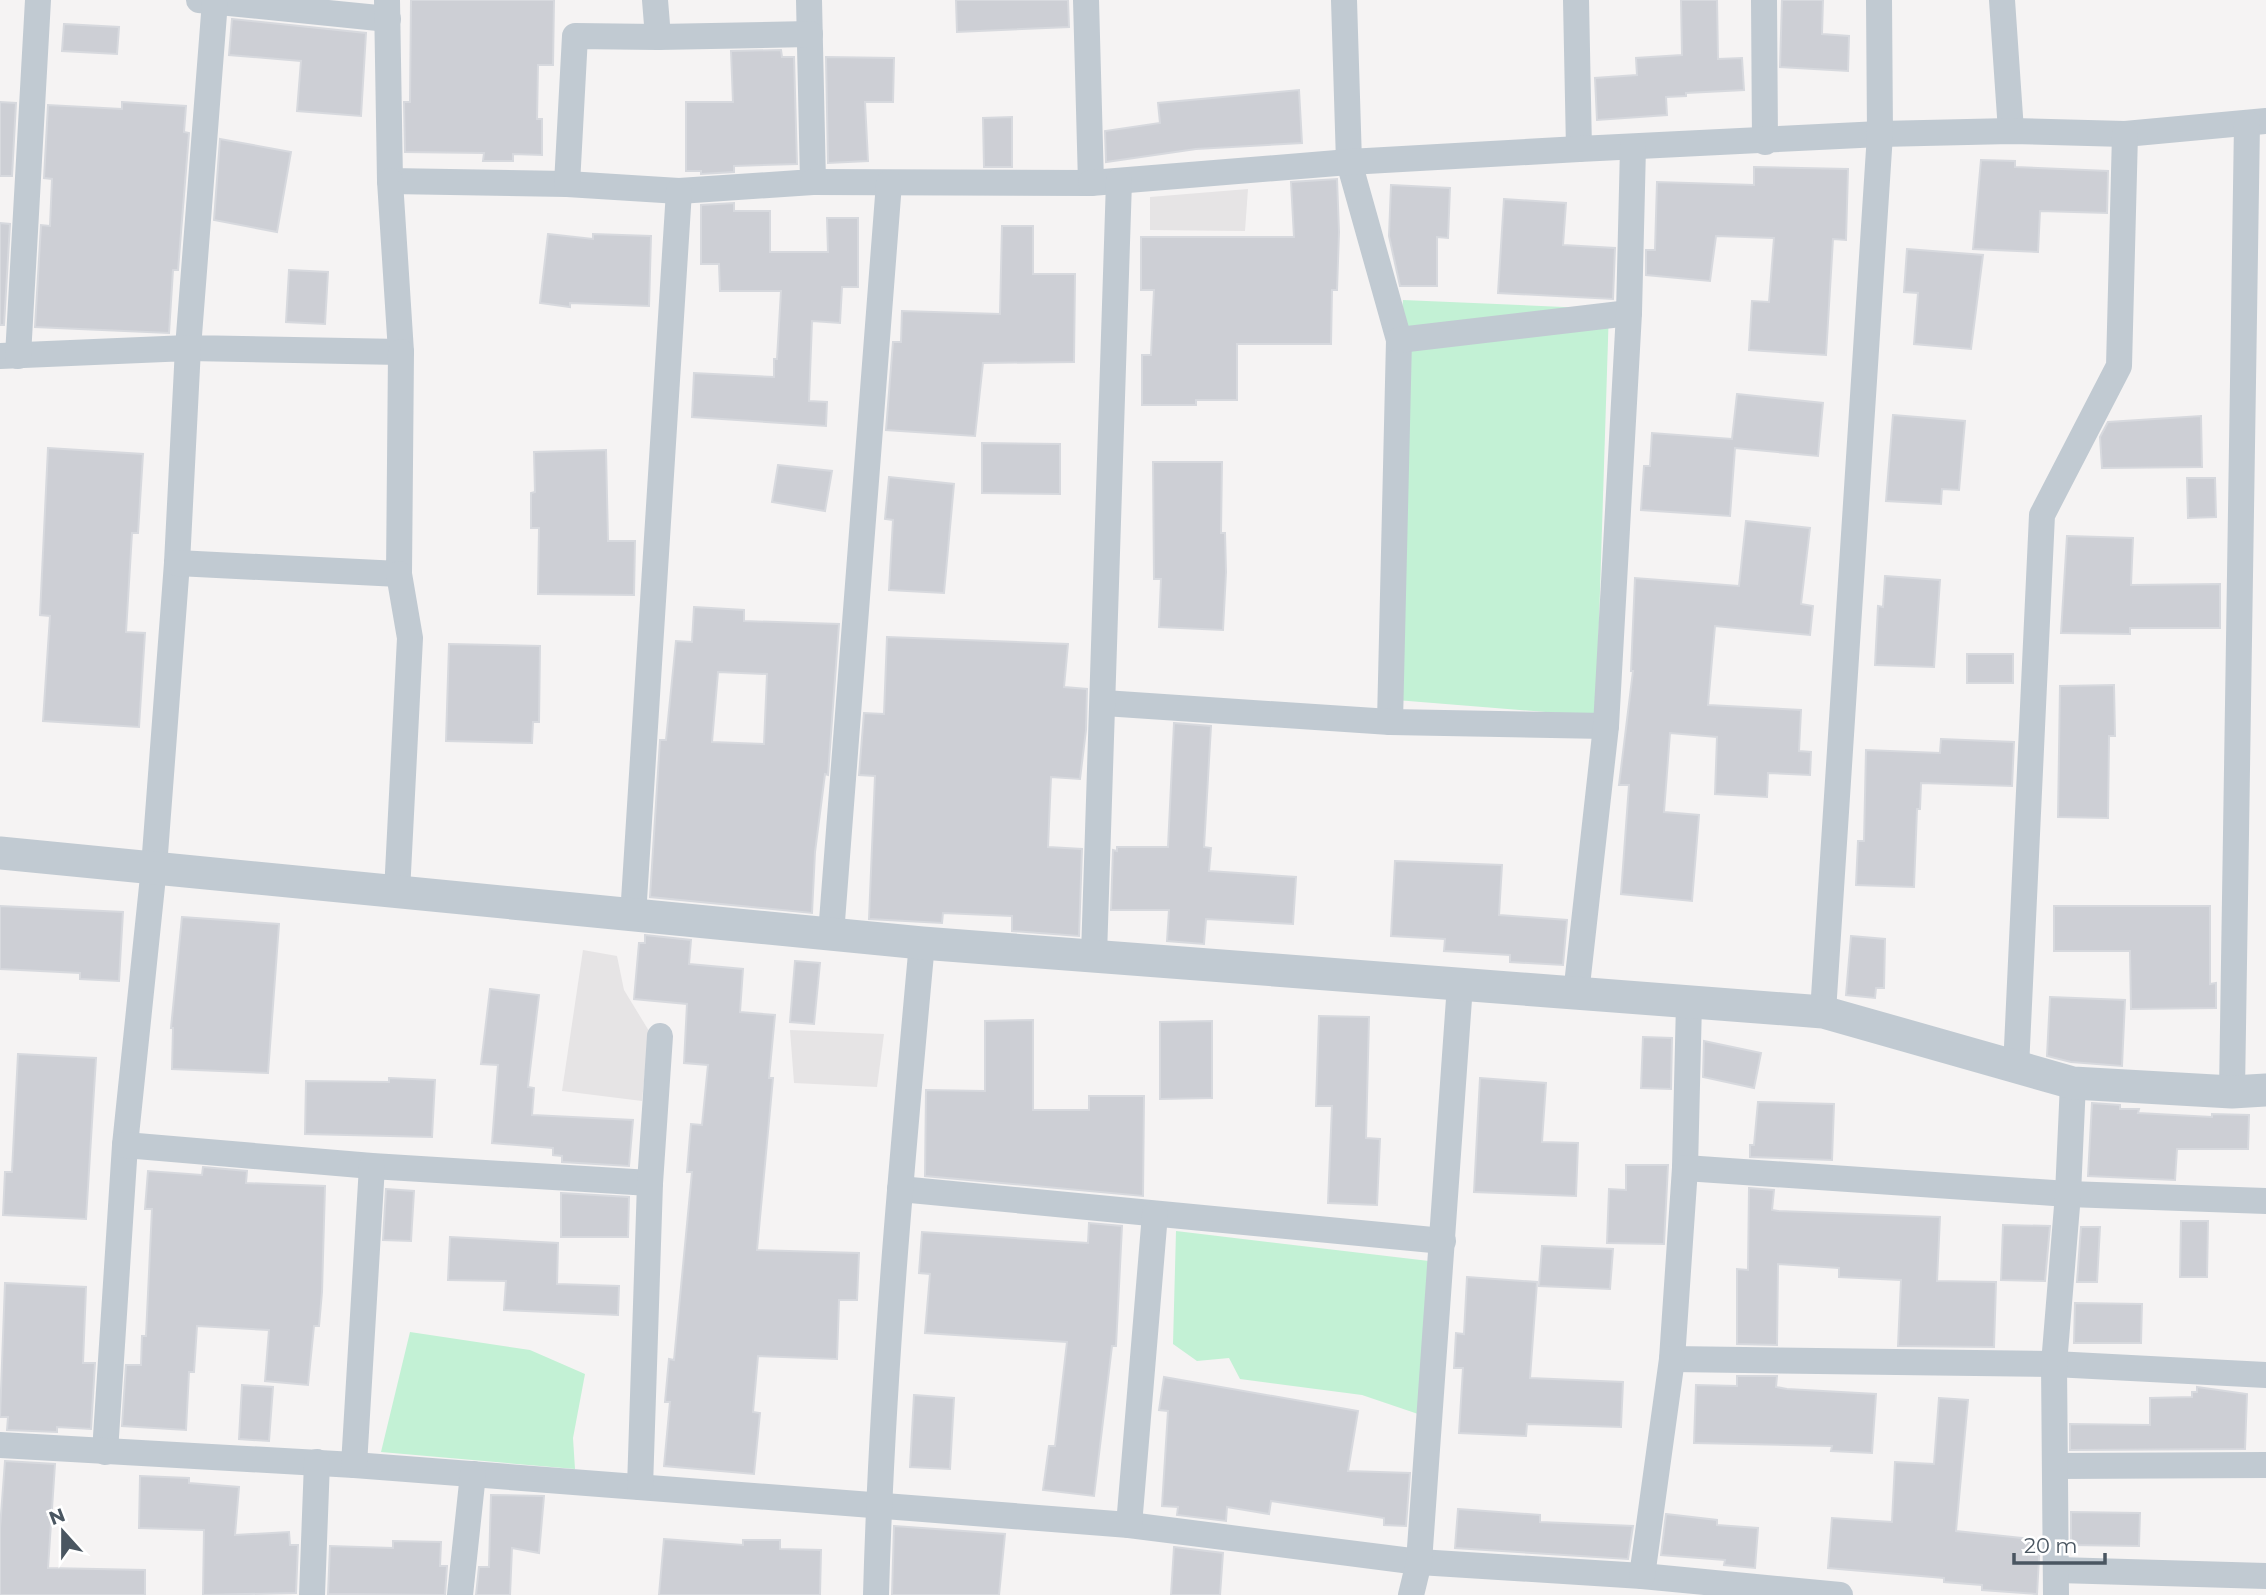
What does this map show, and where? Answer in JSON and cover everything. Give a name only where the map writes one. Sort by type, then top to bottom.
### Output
[{"type":"street","points":[[38,0],[9,356],[188,348],[401,352]]},
{"type":"street","points":[[655,0],[658,37]]},
{"type":"street","points":[[809,0],[813,182]]},
{"type":"street","points":[[1086,0],[1091,183]]},
{"type":"street","points":[[1344,0],[1349,162],[1399,340],[1390,722]]},
{"type":"street","points":[[1576,0],[1579,149]]},
{"type":"street","points":[[1764,0],[1765,142]]},
{"type":"street","points":[[1823,1012],[1880,134],[1879,0]]},
{"type":"street","points":[[2002,0],[2011,131]]},
{"type":"street","points":[[104,1452],[125,1145],[154,867],[177,562],[207,1],[388,10],[390,181],[401,352],[399,574],[411,638],[397,892]]},
{"type":"street","points":[[567,184],[575,36],[810,34]]},
{"type":"street","points":[[390,181],[567,184],[679,191],[813,182],[1091,183],[1349,162],[1579,149],[1765,142],[1880,134],[2011,131],[2125,134],[2256,122],[2232,1091]]},
{"type":"street","points":[[2016,1068],[2042,515],[2119,366],[2125,134]]},
{"type":"street","points":[[1576,994],[1606,726],[1629,313],[1633,147]]},
{"type":"street","points":[[1094,955],[1119,181]]},
{"type":"street","points":[[831,934],[888,183]]},
{"type":"street","points":[[633,916],[679,191]]},
{"type":"street","points":[[1399,340],[1629,313]]},
{"type":"street","points":[[177,562],[399,574]]},
{"type":"street","points":[[1104,703],[1390,722],[1606,726]]},
{"type":"street","points":[[0,853],[922,943],[1823,1012],[2073,1083],[2232,1091],[2266,1090]]},
{"type":"street","points":[[876,1595],[878,1506],[900,1189],[922,943]]},
{"type":"street","points":[[1411,1595],[1419,1562],[1460,985]]},
{"type":"street","points":[[1642,1577],[1672,1359],[1685,1168],[1689,1003]]},
{"type":"street","points":[[640,1487],[650,1183],[660,1037]]},
{"type":"street","points":[[2073,1083],[2068,1194],[2054,1364],[2057,1583],[2266,1576]]},
{"type":"street","points":[[125,1145],[372,1166],[650,1183]]},
{"type":"street","points":[[354,1465],[372,1166]]},
{"type":"street","points":[[1685,1168],[2068,1194],[2266,1202]]},
{"type":"street","points":[[900,1189],[1443,1241]]},
{"type":"street","points":[[1129,1525],[1155,1214]]},
{"type":"street","points":[[1672,1359],[2054,1364],[2266,1375]]},
{"type":"street","points":[[0,1445],[317,1462],[1129,1525],[1419,1562],[1642,1577],[1840,1595]]},
{"type":"street","points":[[312,1595],[317,1462]]},
{"type":"street","points":[[2056,1466],[2266,1465]]},
{"type":"street","points":[[460,1595],[473,1474]]},
{"type":"shaded area","points":[[1248,189],[1245,231],[1150,230],[1150,197]]},
{"type":"shaded area","points":[[583,950],[617,956],[624,990],[649,1031],[642,1101],[562,1091]]},
{"type":"shaded area","points":[[790,1030],[884,1034],[877,1087],[794,1083]]},
{"type":"green space","points":[[1403,300],[1609,309],[1596,716],[1396,700],[1399,340]]},
{"type":"green space","points":[[1176,1231],[1429,1261],[1421,1415],[1362,1395],[1240,1379],[1229,1358],[1197,1361],[1173,1344]]},
{"type":"green space","points":[[410,1332],[530,1350],[585,1374],[573,1438],[575,1469],[381,1452]]},
{"type":"building","points":[[411,0],[554,0],[553,65],[538,65],[537,119],[542,119],[542,155],[513,154],[513,161],[483,161],[484,153],[405,152],[404,102],[410,102]]},
{"type":"building","points":[[956,0],[1068,0],[1069,27],[957,32]]},
{"type":"building","points":[[1681,0],[1717,0],[1718,59],[1742,58],[1744,90],[1686,93],[1686,96],[1666,97],[1667,115],[1597,120],[1595,78],[1637,75],[1636,58],[1682,55]]},
{"type":"building","points":[[1782,0],[1823,0],[1822,34],[1849,36],[1848,71],[1780,67]]},
{"type":"building","points":[[232,19],[366,33],[361,116],[297,111],[301,61],[229,55]]},
{"type":"building","points":[[64,24],[119,27],[117,54],[62,51]]},
{"type":"building","points":[[781,50],[782,57],[794,57],[797,164],[734,166],[734,172],[701,174],[701,171],[686,171],[686,102],[733,102],[731,51]]},
{"type":"building","points":[[826,57],[894,58],[893,102],[865,102],[868,161],[828,163]]},
{"type":"building","points":[[1299,90],[1302,143],[1196,149],[1106,162],[1105,131],[1160,123],[1158,103]]},
{"type":"building","points":[[0,102],[16,103],[12,176],[0,176]]},
{"type":"building","points":[[122,102],[186,106],[184,132],[189,133],[178,270],[173,270],[169,333],[35,327],[41,225],[50,226],[52,179],[44,178],[48,105],[122,109]]},
{"type":"building","points":[[1012,117],[1012,167],[984,167],[983,118]]},
{"type":"building","points":[[220,139],[291,152],[277,232],[214,220]]},
{"type":"building","points":[[1981,160],[2015,161],[2015,167],[2108,171],[2107,213],[2040,211],[2038,252],[1973,249]]},
{"type":"building","points":[[1754,167],[1848,169],[1846,240],[1833,239],[1826,355],[1749,350],[1752,301],[1769,302],[1774,238],[1716,236],[1710,281],[1646,275],[1646,250],[1655,250],[1657,182],[1754,185]]},
{"type":"building","points":[[1337,179],[1337,290],[1332,290],[1331,344],[1237,344],[1237,400],[1196,400],[1196,405],[1142,405],[1142,355],[1151,355],[1154,290],[1141,290],[1141,237],[1294,237],[1291,182]]},
{"type":"building","points":[[1391,185],[1450,188],[1448,238],[1437,237],[1437,286],[1400,286],[1389,236]]},
{"type":"building","points":[[1504,199],[1566,203],[1563,245],[1615,248],[1613,299],[1498,293]]},
{"type":"building","points":[[734,203],[734,211],[770,211],[770,252],[828,252],[827,218],[858,218],[858,287],[842,287],[840,323],[812,321],[809,401],[827,402],[826,426],[692,417],[694,373],[774,377],[781,291],[720,291],[719,264],[701,264],[701,205]]},
{"type":"building","points":[[0,223],[10,224],[4,325],[0,325]]},
{"type":"building","points":[[1002,226],[1033,226],[1033,274],[1075,274],[1074,362],[983,363],[975,436],[886,430],[893,342],[901,342],[902,311],[1000,314]]},
{"type":"building","points":[[548,234],[593,239],[593,234],[651,236],[649,306],[570,303],[570,307],[540,303]]},
{"type":"building","points":[[1907,249],[1983,255],[1971,349],[1914,344],[1918,293],[1904,292]]},
{"type":"building","points":[[289,270],[328,272],[325,324],[286,322]]},
{"type":"building","points":[[1737,394],[1823,403],[1818,456],[1735,448],[1730,516],[1641,510],[1644,466],[1650,466],[1652,433],[1732,439]]},
{"type":"building","points":[[1893,415],[1965,421],[1959,490],[1942,489],[1941,504],[1886,501]]},
{"type":"building","points":[[2201,416],[2202,467],[2102,468],[2100,437],[2108,422]]},
{"type":"building","points":[[982,443],[1060,444],[1060,494],[982,493]]},
{"type":"building","points":[[48,448],[143,454],[138,533],[132,533],[126,632],[145,633],[139,727],[43,721],[50,616],[40,615]]},
{"type":"building","points":[[606,450],[608,541],[635,541],[634,595],[538,594],[539,528],[531,528],[531,493],[535,492],[534,452]]},
{"type":"building","points":[[1153,462],[1222,462],[1221,533],[1225,533],[1226,572],[1223,630],[1159,627],[1161,579],[1154,579]]},
{"type":"building","points":[[778,465],[832,471],[825,511],[772,502]]},
{"type":"building","points":[[889,477],[954,484],[944,593],[889,590],[893,520],[885,519]]},
{"type":"building","points":[[2187,478],[2215,478],[2216,517],[2188,518]]},
{"type":"building","points":[[1746,521],[1810,528],[1801,604],[1813,606],[1810,635],[1715,626],[1708,705],[1801,710],[1799,751],[1811,752],[1810,775],[1768,773],[1767,797],[1715,794],[1717,737],[1670,733],[1664,812],[1699,815],[1692,901],[1621,894],[1629,785],[1619,785],[1633,671],[1635,578],[1739,586]]},
{"type":"building","points":[[2067,536],[2133,538],[2131,585],[2220,584],[2220,628],[2130,628],[2130,634],[2061,633]]},
{"type":"building","points":[[1885,576],[1940,580],[1934,667],[1875,665],[1878,606],[1883,607]]},
{"type":"building","points":[[694,607],[744,610],[744,621],[839,624],[828,775],[825,774],[815,852],[812,913],[650,897],[660,740],[666,740],[676,641],[692,642]],"holes":[[[718,672],[767,674],[764,744],[712,742]]]},
{"type":"building","points":[[887,637],[1068,644],[1064,687],[1087,689],[1086,730],[1080,779],[1051,777],[1048,847],[1082,849],[1079,936],[1012,931],[1012,916],[943,913],[942,923],[869,919],[875,776],[859,775],[864,713],[884,714]]},
{"type":"building","points":[[449,644],[540,646],[539,722],[533,722],[532,743],[446,741]]},
{"type":"building","points":[[1967,654],[2013,654],[2013,683],[1967,683]]},
{"type":"building","points":[[2114,685],[2115,736],[2109,736],[2108,818],[2058,817],[2060,686]]},
{"type":"building","points":[[1174,723],[1211,726],[1204,847],[1211,848],[1209,871],[1296,877],[1293,924],[1206,919],[1204,944],[1167,941],[1169,910],[1111,910],[1113,850],[1117,851],[1117,847],[1168,847]]},
{"type":"building","points":[[1941,739],[2014,742],[2012,786],[1921,783],[1920,809],[1917,809],[1914,887],[1856,885],[1858,841],[1864,841],[1866,750],[1940,753]]},
{"type":"building","points":[[1395,861],[1502,865],[1499,915],[1567,920],[1563,965],[1510,962],[1510,955],[1444,951],[1445,939],[1391,936]]},
{"type":"building","points":[[0,906],[123,912],[119,981],[80,979],[80,973],[0,969]]},
{"type":"building","points":[[2054,906],[2210,906],[2210,984],[2216,983],[2216,1008],[2131,1009],[2130,951],[2054,951]]},
{"type":"building","points":[[182,917],[279,924],[268,1073],[172,1069],[171,1028]]},
{"type":"building","points":[[645,935],[691,940],[689,964],[743,969],[740,1012],[775,1015],[769,1078],[773,1078],[757,1250],[859,1253],[857,1300],[839,1300],[837,1359],[758,1356],[753,1412],[760,1413],[754,1474],[664,1466],[670,1402],[665,1402],[669,1359],[674,1360],[692,1172],[687,1172],[691,1124],[702,1125],[708,1065],[684,1063],[687,1004],[634,999],[639,943],[645,943]]},
{"type":"building","points":[[1851,936],[1885,939],[1884,988],[1876,988],[1875,998],[1846,995]]},
{"type":"building","points":[[795,961],[820,963],[814,1024],[790,1022]]},
{"type":"building","points":[[490,989],[539,995],[528,1087],[534,1088],[532,1115],[633,1120],[629,1166],[562,1162],[562,1156],[553,1155],[553,1148],[492,1143],[498,1065],[481,1064]]},
{"type":"building","points":[[2050,997],[2125,1000],[2122,1066],[2071,1062],[2047,1056]]},
{"type":"building","points":[[1319,1016],[1369,1017],[1366,1138],[1380,1139],[1377,1205],[1328,1203],[1332,1106],[1316,1106]]},
{"type":"building","points":[[1033,1020],[1033,1110],[1089,1110],[1089,1096],[1144,1096],[1143,1196],[925,1176],[926,1090],[985,1091],[985,1021]]},
{"type":"building","points":[[1212,1021],[1212,1098],[1160,1099],[1160,1022]]},
{"type":"building","points":[[1643,1037],[1672,1038],[1671,1089],[1641,1088]]},
{"type":"building","points":[[1704,1041],[1761,1053],[1754,1088],[1703,1077]]},
{"type":"building","points":[[18,1054],[96,1058],[86,1219],[3,1215],[5,1172],[12,1172]]},
{"type":"building","points":[[389,1078],[435,1080],[432,1137],[305,1134],[306,1081],[389,1082]]},
{"type":"building","points":[[1480,1078],[1546,1083],[1542,1142],[1578,1143],[1576,1196],[1474,1192]]},
{"type":"building","points":[[1758,1102],[1834,1104],[1832,1160],[1750,1157],[1750,1145],[1754,1145]]},
{"type":"building","points":[[2092,1103],[2120,1105],[2120,1109],[2139,1109],[2138,1113],[2212,1117],[2212,1114],[2249,1115],[2248,1149],[2177,1149],[2175,1180],[2088,1176]]},
{"type":"building","points":[[1626,1165],[1668,1165],[1664,1244],[1607,1243],[1609,1189],[1626,1190]]},
{"type":"building","points":[[203,1167],[247,1171],[246,1183],[325,1186],[322,1292],[319,1326],[314,1326],[308,1385],[265,1381],[269,1330],[197,1326],[194,1372],[189,1372],[186,1430],[122,1426],[126,1365],[141,1365],[142,1336],[146,1336],[152,1209],[145,1209],[148,1171],[202,1175]]},
{"type":"building","points":[[1749,1188],[1774,1190],[1772,1210],[1778,1211],[1940,1217],[1937,1281],[1996,1282],[1994,1347],[1898,1346],[1901,1280],[1839,1277],[1839,1268],[1778,1264],[1777,1345],[1737,1344],[1737,1269],[1748,1270]]},
{"type":"building","points":[[386,1189],[414,1191],[411,1241],[383,1240]]},
{"type":"building","points":[[561,1193],[629,1197],[628,1237],[561,1237]]},
{"type":"building","points":[[2181,1221],[2208,1221],[2207,1277],[2180,1277]]},
{"type":"building","points":[[1089,1223],[1122,1226],[1116,1346],[1112,1346],[1094,1496],[1043,1490],[1049,1446],[1055,1446],[1067,1342],[925,1333],[930,1274],[919,1273],[922,1232],[1088,1243]]},
{"type":"building","points":[[2003,1225],[2050,1226],[2045,1281],[2001,1280]]},
{"type":"building","points":[[2081,1227],[2100,1227],[2097,1282],[2077,1282]]},
{"type":"building","points":[[450,1237],[558,1243],[557,1284],[619,1286],[618,1315],[504,1310],[506,1281],[448,1280]]},
{"type":"building","points":[[1542,1246],[1613,1249],[1610,1289],[1539,1286]]},
{"type":"building","points":[[1467,1277],[1537,1282],[1530,1378],[1623,1382],[1621,1427],[1527,1424],[1526,1436],[1459,1433],[1463,1368],[1454,1368],[1456,1333],[1464,1334]]},
{"type":"building","points":[[5,1283],[86,1287],[83,1363],[95,1363],[91,1429],[57,1427],[57,1432],[7,1430],[8,1417],[0,1417]]},
{"type":"building","points":[[2075,1303],[2142,1304],[2141,1343],[2074,1343]]},
{"type":"building","points":[[1737,1376],[1777,1376],[1776,1387],[1787,1389],[1876,1394],[1872,1453],[1831,1451],[1832,1446],[1694,1443],[1696,1385],[1737,1386]]},
{"type":"building","points":[[1164,1377],[1358,1411],[1348,1471],[1410,1473],[1406,1526],[1384,1525],[1384,1518],[1271,1501],[1269,1514],[1227,1507],[1226,1521],[1177,1515],[1178,1507],[1162,1506],[1168,1411],[1159,1410]]},
{"type":"building","points":[[242,1385],[273,1387],[269,1441],[239,1439]]},
{"type":"building","points":[[2197,1387],[2247,1394],[2245,1449],[2070,1450],[2070,1424],[2150,1425],[2150,1398],[2192,1397],[2192,1392],[2197,1392]]},
{"type":"building","points":[[914,1395],[954,1398],[950,1469],[910,1467]]},
{"type":"building","points":[[1939,1398],[1968,1400],[1956,1531],[2040,1540],[2037,1594],[1982,1590],[1982,1585],[1944,1582],[1944,1578],[1828,1568],[1832,1518],[1892,1522],[1895,1462],[1934,1464]]},
{"type":"building","points":[[5,1461],[55,1464],[48,1568],[145,1570],[145,1595],[0,1595],[0,1528]]},
{"type":"building","points":[[140,1476],[189,1478],[189,1483],[239,1487],[235,1535],[289,1532],[290,1545],[298,1545],[296,1593],[203,1595],[204,1530],[139,1528]]},
{"type":"building","points":[[491,1495],[544,1496],[539,1553],[512,1548],[510,1595],[476,1595],[479,1567],[489,1567]]},
{"type":"building","points":[[1458,1509],[1540,1515],[1540,1522],[1633,1526],[1628,1559],[1455,1548]]},
{"type":"building","points":[[2071,1512],[2140,1513],[2139,1546],[2071,1545]]},
{"type":"building","points":[[1666,1514],[1717,1520],[1717,1525],[1758,1528],[1755,1568],[1724,1565],[1725,1560],[1661,1555]]},
{"type":"building","points":[[894,1526],[1005,1534],[999,1595],[892,1595]]},
{"type":"building","points":[[664,1539],[743,1545],[743,1540],[780,1540],[780,1549],[821,1550],[820,1595],[659,1595]]},
{"type":"building","points":[[393,1541],[441,1542],[440,1566],[447,1566],[445,1595],[328,1594],[330,1546],[393,1548]]},
{"type":"building","points":[[1174,1547],[1223,1553],[1220,1595],[1171,1595]]}]
